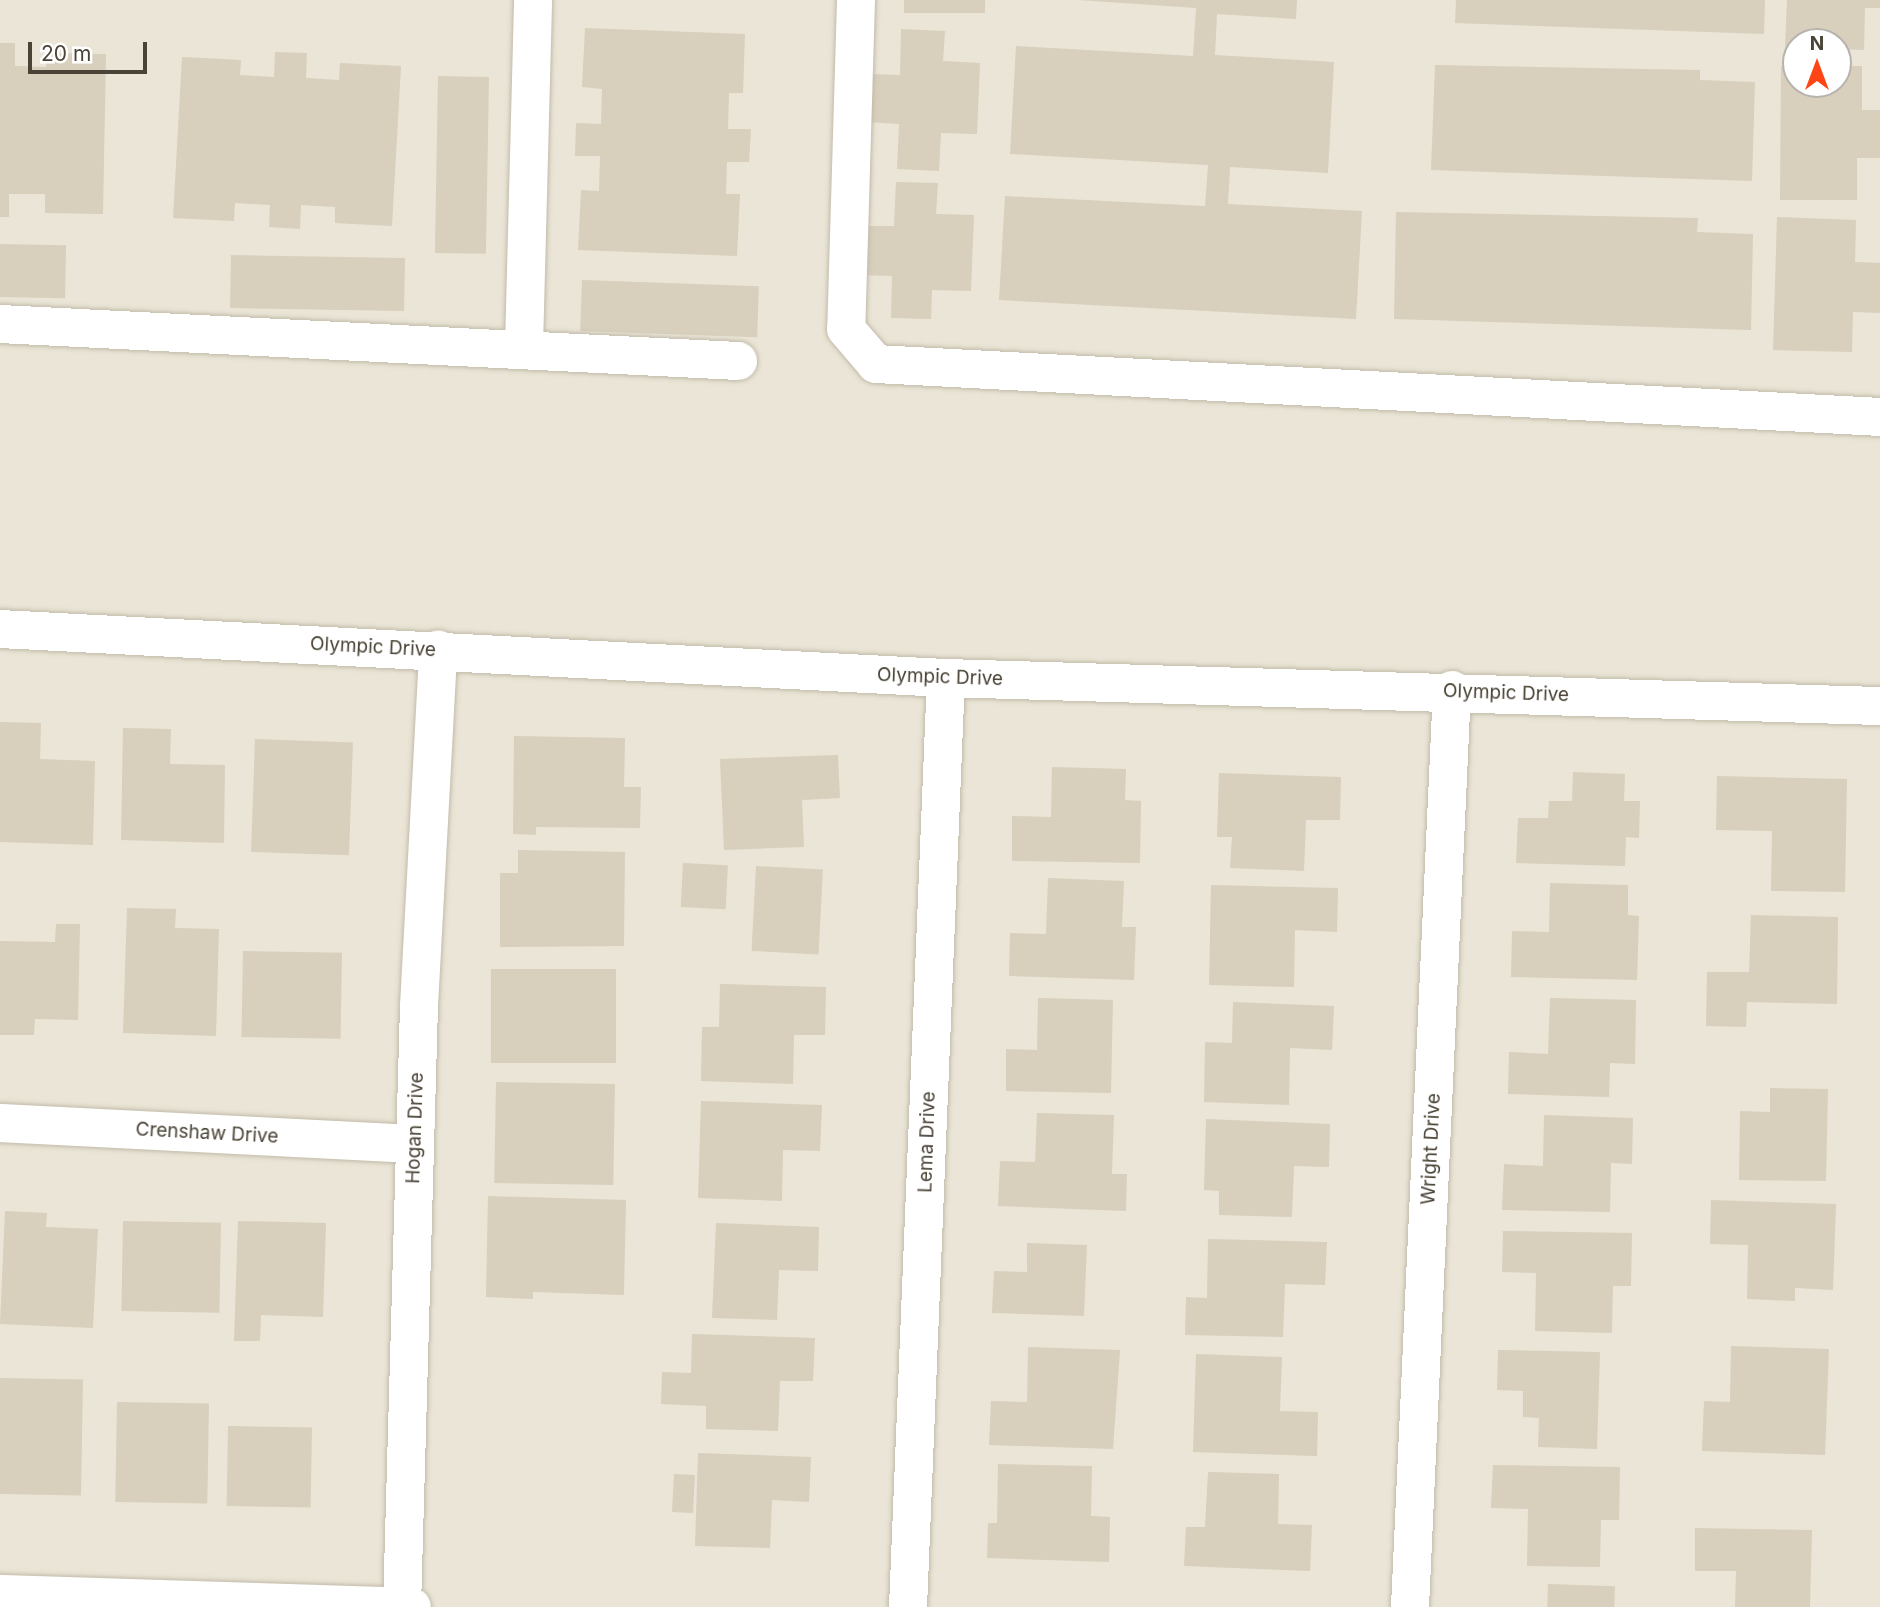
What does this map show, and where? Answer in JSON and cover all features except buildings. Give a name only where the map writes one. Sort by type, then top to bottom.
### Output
[{"type":"street","points":[[524,347],[533,0]]},
{"type":"street","points":[[856,0],[846,329],[876,364],[1880,417]]},
{"type":"street","points":[[0,324],[524,347],[738,361]]},
{"type":"street","name":"Olympic Drive","points":[[0,629],[946,678],[1452,690],[1880,706]]},
{"type":"street","name":"Hogan Drive","points":[[402,1607],[414,1144],[439,650]]},
{"type":"street","name":"Lema Drive","points":[[908,1607],[946,678]]},
{"type":"street","name":"Wright Drive","points":[[1410,1607],[1452,690]]},
{"type":"street","name":"Crenshaw Drive","points":[[0,1123],[414,1144]]},
{"type":"street","points":[[0,1594],[412,1607]]},
{"type":"shaded area","points":[[0,0],[1880,0],[1880,1607],[0,1607]]}]
